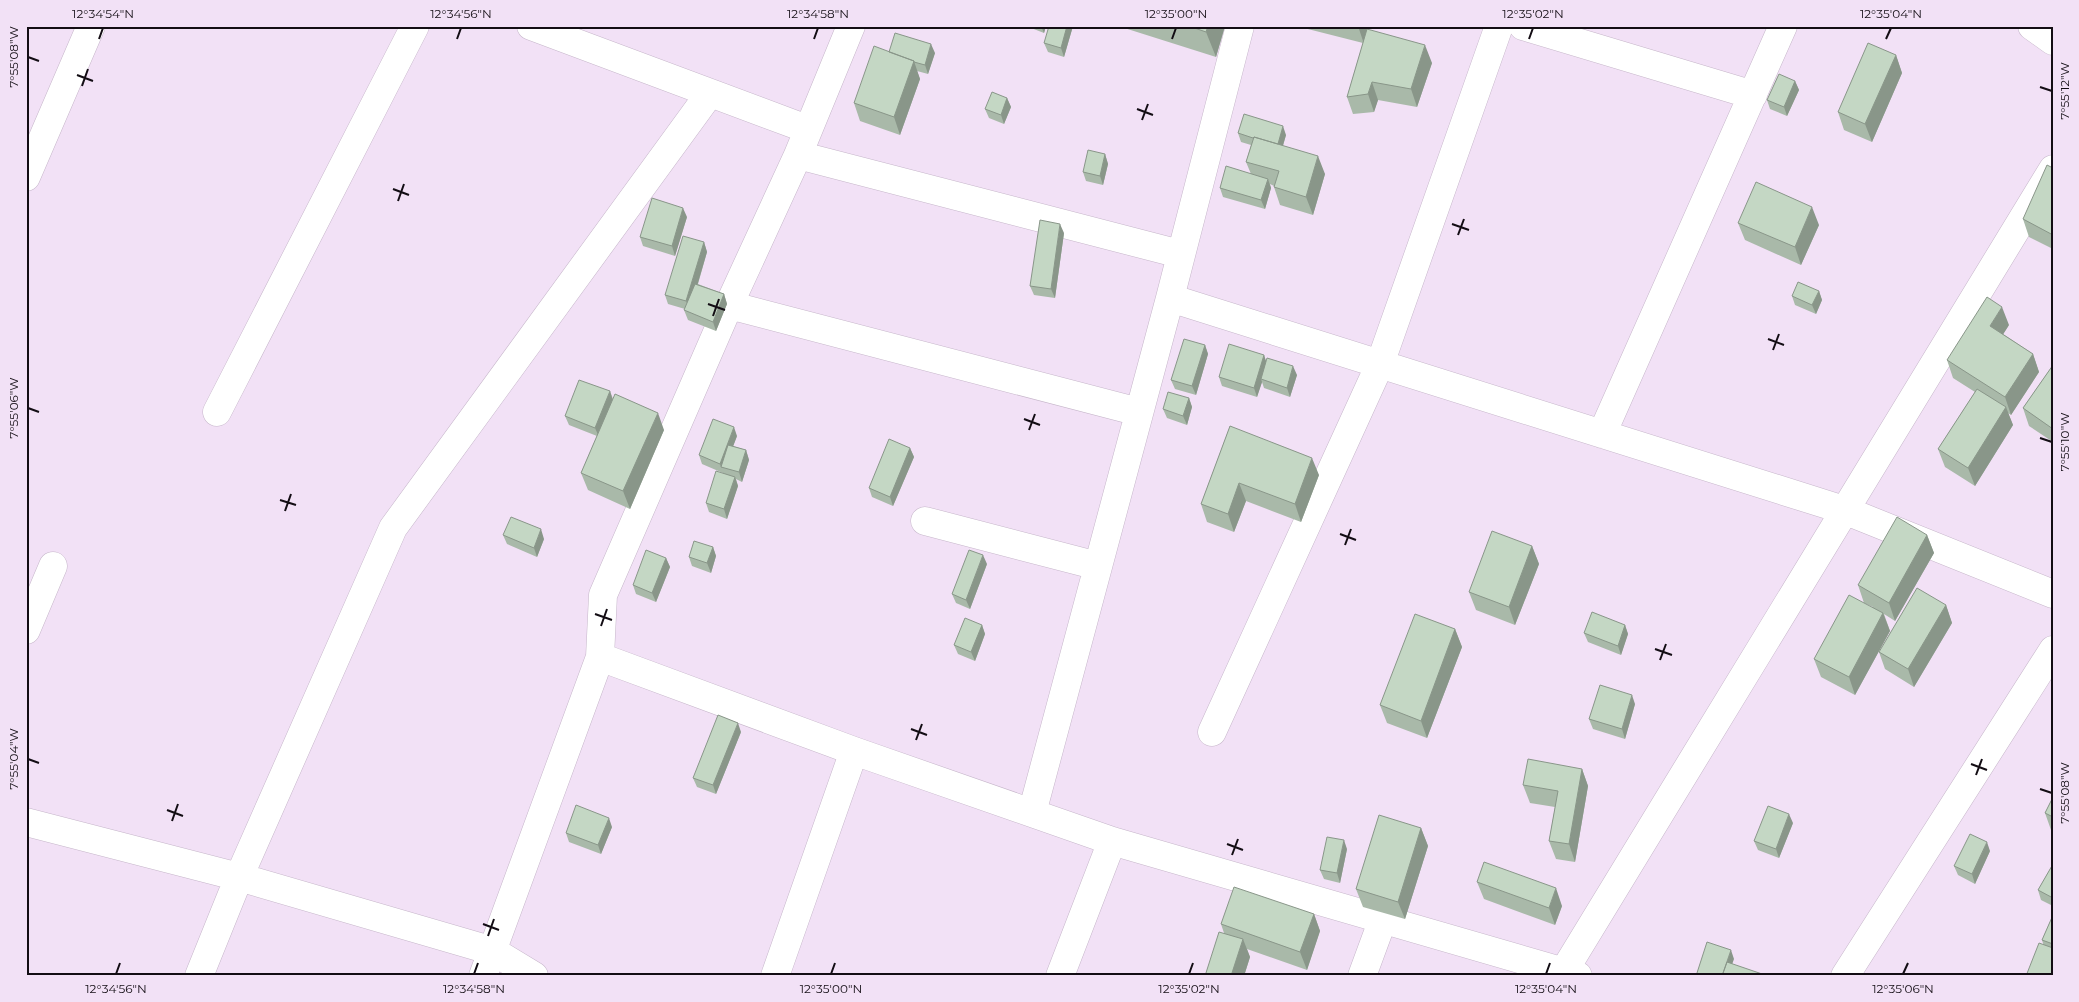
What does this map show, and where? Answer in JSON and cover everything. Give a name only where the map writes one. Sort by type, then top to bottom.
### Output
[{"type":"street","points":[[26,177],[91,26]]},
{"type":"street","points":[[217,412],[415,26]]},
{"type":"street","points":[[530,26],[807,129]]},
{"type":"street","points":[[483,976],[600,657],[603,595],[729,305],[798,155],[807,129],[851,26]]},
{"type":"street","points":[[1032,814],[1170,298],[1240,26]]},
{"type":"street","points":[[1212,732],[1380,364],[1499,26]]},
{"type":"street","points":[[1523,26],[1753,95]]},
{"type":"street","points":[[1602,434],[1783,26]]},
{"type":"street","points":[[2032,26],[2053,41]]},
{"type":"street","points":[[199,976],[239,877],[393,528],[710,93]]},
{"type":"street","points":[[798,155],[1180,254]]},
{"type":"street","points":[[600,657],[854,751],[1112,841],[1571,973],[1844,510],[2053,169]]},
{"type":"street","points":[[1170,298],[1844,510],[2053,594]]},
{"type":"street","points":[[729,305],[1139,412]]},
{"type":"street","points":[[925,521],[1098,566]]},
{"type":"street","points":[[26,630],[52,566]]},
{"type":"street","points":[[1845,976],[2053,650]]},
{"type":"street","points":[[775,976],[854,751]]},
{"type":"street","points":[[26,822],[239,877],[493,951],[534,976]]},
{"type":"street","points":[[1060,976],[1112,841]]},
{"type":"street","points":[[1362,976],[1383,919]]},
{"type":"building","points":[[1049,26],[1067,26],[1061,48],[1044,43]]},
{"type":"building","points":[[1189,26],[1208,26],[1206,32]]},
{"type":"building","points":[[1367,29],[1425,45],[1411,89],[1372,82],[1368,94],[1347,97]]},
{"type":"building","points":[[895,33],[931,44],[925,65],[889,52]]},
{"type":"building","points":[[1868,43],[1896,55],[1865,124],[1838,112]]},
{"type":"building","points":[[874,46],[914,61],[894,117],[854,103]]},
{"type":"building","points":[[1779,74],[1795,81],[1784,107],[1767,100]]},
{"type":"building","points":[[992,92],[1007,98],[1001,115],[985,109]]},
{"type":"building","points":[[1244,114],[1283,126],[1278,144],[1238,133]]},
{"type":"building","points":[[1254,137],[1318,156],[1306,197],[1274,187],[1279,171],[1246,162]]},
{"type":"building","points":[[1088,150],[1105,154],[1100,176],[1083,172]]},
{"type":"building","points":[[2047,165],[2053,168],[2053,235],[2023,219]]},
{"type":"building","points":[[1226,166],[1268,179],[1261,200],[1220,188]]},
{"type":"building","points":[[1756,182],[1812,207],[1795,247],[1738,223]]},
{"type":"building","points":[[652,198],[683,208],[672,246],[640,237]]},
{"type":"building","points":[[1040,220],[1060,224],[1051,289],[1030,286]]},
{"type":"building","points":[[683,236],[704,242],[686,301],[665,295]]},
{"type":"building","points":[[1798,282],[1819,291],[1812,305],[1792,296]]},
{"type":"building","points":[[695,284],[724,294],[713,322],[684,310]]},
{"type":"building","points":[[1987,297],[2002,307],[1990,326],[2033,354],[2005,397],[1947,360]]},
{"type":"building","points":[[1184,339],[1205,345],[1192,386],[1171,380]]},
{"type":"building","points":[[1229,344],[1264,355],[1254,388],[1219,377]]},
{"type":"building","points":[[1267,358],[1293,366],[1287,388],[1261,379]]},
{"type":"building","points":[[2053,365],[2053,429],[2023,408]]},
{"type":"building","points":[[579,380],[610,391],[595,428],[565,416]]},
{"type":"building","points":[[1977,389],[2006,407],[1968,468],[1938,449]]},
{"type":"building","points":[[1168,392],[1189,398],[1183,416],[1163,409]]},
{"type":"building","points":[[615,394],[658,413],[623,491],[581,473]]},
{"type":"building","points":[[713,419],[734,427],[720,464],[699,455]]},
{"type":"building","points":[[1230,426],[1312,458],[1295,504],[1239,483],[1228,514],[1201,504]]},
{"type":"building","points":[[889,439],[910,448],[890,497],[869,488]]},
{"type":"building","points":[[728,445],[746,450],[739,472],[721,467]]},
{"type":"building","points":[[716,471],[735,477],[724,509],[706,503]]},
{"type":"building","points":[[511,517],[541,529],[534,548],[503,535]]},
{"type":"building","points":[[1897,517],[1927,535],[1889,603],[1858,585]]},
{"type":"building","points":[[1492,531],[1532,546],[1509,607],[1469,592]]},
{"type":"building","points":[[694,541],[713,547],[707,563],[689,557]]},
{"type":"building","points":[[646,550],[666,558],[652,593],[633,585]]},
{"type":"building","points":[[969,550],[983,555],[966,600],[952,594]]},
{"type":"building","points":[[1917,588],[1946,605],[1908,669],[1879,652]]},
{"type":"building","points":[[1849,595],[1883,613],[1849,677],[1814,659]]},
{"type":"building","points":[[1592,612],[1625,625],[1618,646],[1584,633]]},
{"type":"building","points":[[1415,614],[1455,629],[1421,721],[1380,705]]},
{"type":"building","points":[[965,618],[982,625],[971,652],[954,645]]},
{"type":"building","points":[[1600,685],[1632,695],[1622,729],[1589,719]]},
{"type":"building","points":[[718,715],[738,723],[713,785],[693,778]]},
{"type":"building","points":[[1528,759],[1582,769],[1569,844],[1549,841],[1558,791],[1523,785]]},
{"type":"building","points":[[2053,797],[2053,817],[2045,813]]},
{"type":"building","points":[[576,805],[609,818],[598,845],[566,833]]},
{"type":"building","points":[[1768,806],[1789,814],[1776,849],[1754,841]]},
{"type":"building","points":[[1379,815],[1421,828],[1398,902],[1356,889]]},
{"type":"building","points":[[1970,834],[1987,842],[1972,874],[1954,866]]},
{"type":"building","points":[[1327,837],[1344,840],[1337,873],[1320,870]]},
{"type":"building","points":[[1484,862],[1556,888],[1549,908],[1477,882]]},
{"type":"building","points":[[2053,864],[2053,898],[2038,890]]},
{"type":"building","points":[[1234,887],[1314,914],[1300,952],[1221,924]]},
{"type":"building","points":[[2053,915],[2053,944],[2042,940]]},
{"type":"building","points":[[1219,932],[1243,939],[1231,976],[1205,976]]},
{"type":"building","points":[[1707,942],[1731,950],[1722,976],[1696,976]]},
{"type":"building","points":[[2039,943],[2053,948],[2053,976],[2026,976]]},
{"type":"building","points":[[1727,962],[1768,976],[1722,976]]}]
